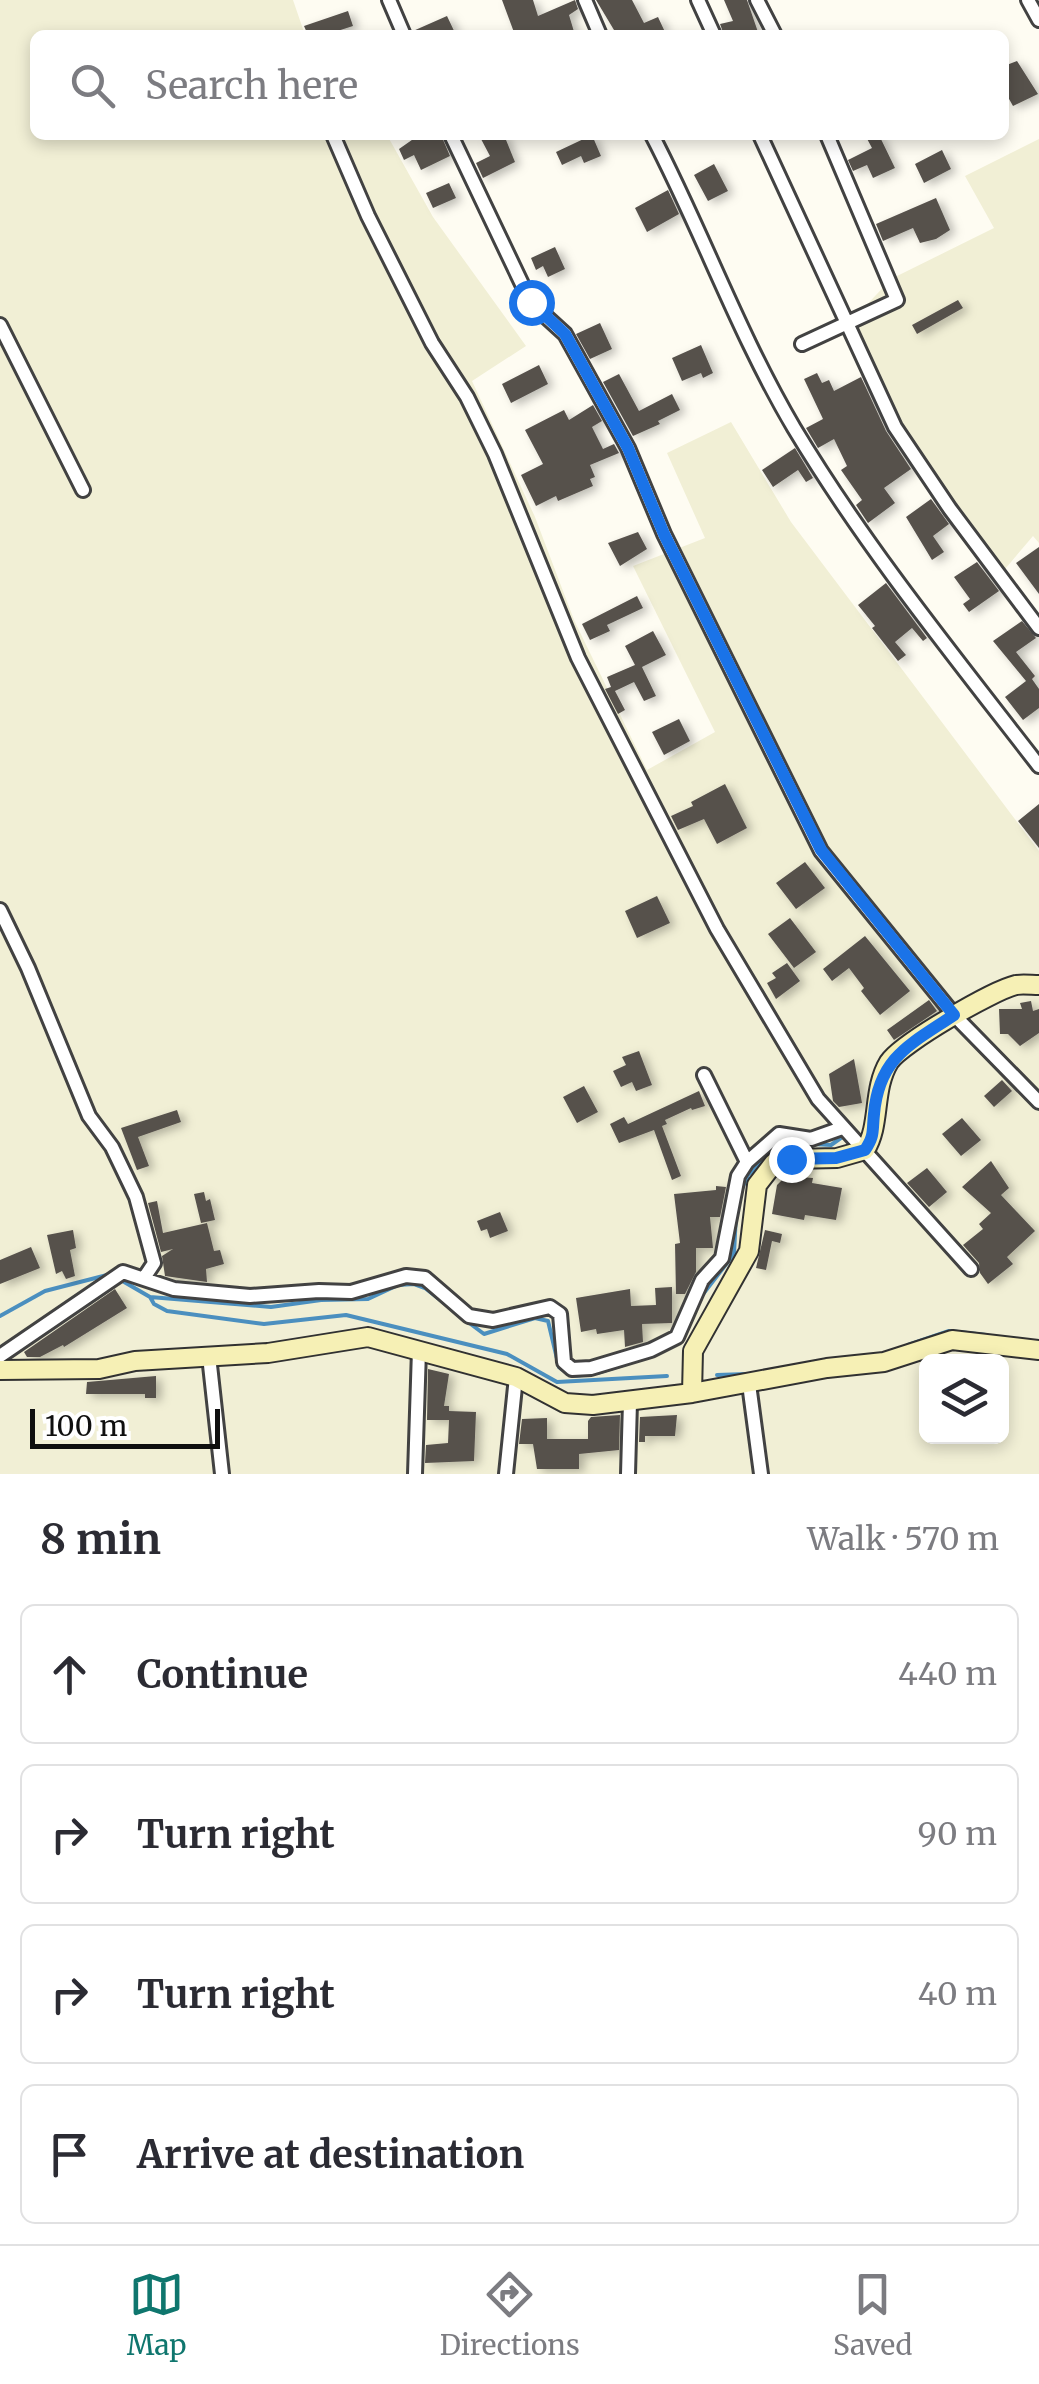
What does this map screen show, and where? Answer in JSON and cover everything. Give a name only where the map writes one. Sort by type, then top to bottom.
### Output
[{"type":"street","points":[[389,0],[402,30]]},
{"type":"street","points":[[585,0],[598,30]]},
{"type":"street","points":[[698,0],[712,30]]},
{"type":"street","points":[[756,0],[772,30]]},
{"type":"street","points":[[1028,0],[1039,20]]},
{"type":"street","points":[[335,140],[368,216],[432,343],[467,397],[488,440],[578,658],[717,930],[818,1098],[971,1269]]},
{"type":"street","points":[[452,140],[531,302],[565,334],[628,448],[664,534],[821,850],[954,1015],[1039,1102]]},
{"type":"street","points":[[655,140],[793,426],[916,606],[1039,766]]},
{"type":"street","points":[[762,140],[895,427],[1039,628]]},
{"type":"street","points":[[802,344],[897,300],[830,140]]},
{"type":"street","points":[[0,325],[83,490]]},
{"type":"street","points":[[0,910],[88,1116],[112,1147],[136,1197],[154,1263],[144,1278]]},
{"type":"street","points":[[692,1393],[693,1352],[749,1251],[756,1185],[774,1163],[836,1158],[865,1150],[876,1134],[874,1114],[888,1064],[898,1053],[954,1015],[1016,985],[1039,985]]},
{"type":"street","points":[[704,1076],[748,1162]]},
{"type":"street","points":[[0,1356],[123,1272],[174,1289],[250,1296],[351,1292],[406,1276],[425,1278],[469,1316],[493,1320],[550,1306],[560,1314],[564,1362],[572,1369],[590,1368],[651,1350],[676,1337],[702,1280],[722,1258],[738,1176],[748,1162],[779,1134],[811,1139],[842,1128]]},
{"type":"street","points":[[0,1370],[99,1369],[135,1361],[268,1353],[368,1337],[516,1377],[565,1402],[594,1405],[884,1362],[952,1340],[1039,1350]]},
{"type":"street","points":[[415,1474],[419,1350]]},
{"type":"street","points":[[209,1356],[222,1474]]},
{"type":"street","points":[[506,1474],[516,1377]]},
{"type":"street","points":[[749,1384],[761,1474]]},
{"type":"street","points":[[628,1474],[630,1402]]},
{"type":"shaded area","points":[[0,0],[293,0],[303,30],[30,30],[30,140],[390,140],[433,217],[526,346],[472,381],[535,517],[574,620],[647,770],[715,732],[633,566],[705,538],[667,453],[731,422],[791,522],[1039,851],[1039,1474],[0,1474]]},
{"type":"shaded area","points":[[1039,139],[1039,543],[1033,536],[1000,575],[903,434],[846,327],[891,279],[994,228],[965,176]]},
{"type":"building","points":[[502,0],[533,0],[538,16],[575,0],[578,9],[569,15],[574,30],[513,30]]},
{"type":"building","points":[[596,0],[632,0],[644,23],[658,17],[664,30],[614,30]]},
{"type":"building","points":[[724,0],[747,0],[757,30],[722,30],[720,24],[733,21]]},
{"type":"building","points":[[348,11],[353,26],[306,30],[304,26]]},
{"type":"building","points":[[447,16],[454,30],[415,30]]},
{"type":"building","points":[[1017,61],[1038,94],[1013,106],[1009,99],[1009,64]]},
{"type":"building","points":[[412,140],[443,140],[450,156],[421,170],[414,155],[404,160],[399,149]]},
{"type":"building","points":[[482,140],[506,140],[515,162],[483,178],[476,163],[490,156]]},
{"type":"building","points":[[581,140],[594,140],[601,156],[584,163],[581,156],[562,165],[556,152]]},
{"type":"building","points":[[868,140],[881,140],[895,168],[873,178],[867,165],[853,171],[848,160],[872,148]]},
{"type":"building","points":[[942,150],[951,169],[924,183],[915,164]]},
{"type":"building","points":[[714,164],[728,191],[708,201],[694,175]]},
{"type":"building","points":[[449,183],[456,198],[433,208],[426,193]]},
{"type":"building","points":[[668,190],[679,214],[647,232],[635,208]]},
{"type":"building","points":[[936,198],[950,230],[920,243],[913,228],[883,241],[876,224]]},
{"type":"building","points":[[555,247],[565,269],[548,277],[543,266],[536,270],[531,258]]},
{"type":"building","points":[[958,300],[963,308],[917,334],[912,325]]},
{"type":"building","points":[[600,323],[612,349],[590,359],[576,334]]},
{"type":"building","points":[[701,345],[713,373],[682,381],[672,358]]},
{"type":"building","points":[[539,365],[548,384],[511,403],[502,384]]},
{"type":"building","points":[[817,373],[822,383],[829,380],[834,391],[861,377],[886,431],[911,469],[884,488],[895,503],[868,523],[856,505],[862,500],[841,470],[847,466],[834,439],[818,448],[806,428],[823,419],[804,379]]},
{"type":"building","points":[[619,374],[639,411],[672,394],[680,410],[633,436],[603,382]]},
{"type":"building","points":[[593,405],[602,421],[592,427],[603,449],[614,444],[619,453],[590,465],[595,477],[590,479],[593,486],[536,506],[521,475],[543,464],[525,430],[564,410],[569,420]]},
{"type":"building","points":[[795,448],[813,478],[806,482],[798,470],[773,487],[762,470]]},
{"type":"building","points":[[931,499],[949,524],[933,536],[944,552],[932,560],[906,517]]},
{"type":"building","points":[[638,532],[647,549],[620,566],[608,543]]},
{"type":"building","points":[[1039,547],[1039,594],[1016,563]]},
{"type":"building","points":[[977,562],[999,591],[969,612],[963,604],[970,599],[954,577]]},
{"type":"building","points":[[886,583],[927,638],[923,641],[912,628],[895,642],[906,655],[898,661],[858,605]]},
{"type":"building","points":[[637,596],[643,608],[607,625],[610,631],[590,640],[582,624]]},
{"type":"building","points":[[1022,621],[1036,638],[1016,652],[1035,676],[1032,679],[1039,689],[1039,708],[1023,720],[1005,697],[1026,681],[993,641]]},
{"type":"building","points":[[653,631],[666,655],[642,667],[656,696],[644,701],[634,682],[615,691],[625,710],[618,714],[605,689],[611,687],[607,677],[635,665],[625,646]]},
{"type":"building","points":[[679,719],[690,741],[664,755],[652,732]]},
{"type":"building","points":[[725,784],[747,828],[717,844],[704,819],[678,830],[671,816]]},
{"type":"building","points":[[1039,804],[1039,848],[1018,821]]},
{"type":"building","points":[[805,862],[825,888],[796,909],[776,883]]},
{"type":"building","points":[[657,896],[670,923],[637,938],[625,911]]},
{"type":"building","points":[[790,918],[816,952],[794,968],[768,934]]},
{"type":"building","points":[[865,936],[910,991],[880,1015],[849,968],[832,981],[823,969]]},
{"type":"building","points":[[787,963],[800,981],[776,999],[767,983],[776,978],[772,973]]},
{"type":"building","points":[[929,1000],[937,1011],[894,1040],[887,1030]]},
{"type":"building","points":[[1031,1001],[1033,1011],[1039,1009],[1039,1033],[1020,1046],[1008,1034],[1000,1034],[999,1009],[1022,1009],[1020,1003]]},
{"type":"building","points":[[639,1051],[652,1085],[636,1091],[632,1082],[621,1087],[613,1071],[626,1065],[622,1057]]},
{"type":"building","points":[[854,1059],[862,1103],[839,1107],[833,1101],[829,1074]]},
{"type":"building","points":[[1002,1080],[1012,1091],[994,1107],[984,1096]]},
{"type":"building","points":[[584,1086],[598,1112],[577,1123],[563,1097]]},
{"type":"building","points":[[699,1091],[705,1106],[665,1120],[667,1124],[662,1126],[681,1176],[672,1180],[654,1130],[619,1143],[610,1124],[624,1117],[628,1124]]},
{"type":"building","points":[[177,1110],[181,1122],[138,1137],[149,1166],[137,1170],[121,1128]]},
{"type":"building","points":[[962,1118],[981,1140],[961,1156],[942,1134]]},
{"type":"building","points":[[991,1161],[1009,1188],[1001,1195],[1035,1231],[1007,1257],[1013,1264],[988,1284],[980,1273],[979,1263],[963,1245],[983,1229],[979,1224],[991,1213],[962,1187]]},
{"type":"building","points":[[927,1168],[947,1192],[929,1207],[907,1183]]},
{"type":"building","points":[[786,1176],[813,1178],[812,1183],[842,1188],[836,1220],[772,1214],[777,1185]]},
{"type":"building","points":[[716,1186],[726,1187],[720,1217],[710,1217],[713,1248],[696,1248],[696,1272],[685,1294],[676,1294],[675,1244],[680,1243],[674,1194],[716,1190]]},
{"type":"building","points":[[204,1192],[206,1201],[210,1199],[215,1220],[201,1223],[194,1194]]},
{"type":"building","points":[[157,1201],[163,1233],[207,1223],[214,1251],[220,1250],[224,1264],[206,1269],[207,1282],[165,1276],[162,1256],[173,1249],[161,1252],[148,1203]]},
{"type":"building","points":[[500,1212],[508,1231],[490,1238],[487,1229],[481,1231],[477,1221]]},
{"type":"building","points":[[73,1230],[76,1248],[70,1250],[75,1276],[66,1279],[62,1271],[56,1274],[47,1235]]},
{"type":"building","points":[[765,1230],[782,1234],[780,1243],[772,1241],[766,1270],[756,1268]]},
{"type":"building","points":[[31,1247],[40,1268],[0,1284],[0,1260]]},
{"type":"building","points":[[672,1287],[672,1323],[642,1324],[643,1342],[625,1347],[624,1330],[581,1332],[576,1298],[630,1289],[631,1306],[656,1305],[655,1288]]},
{"type":"building","points":[[115,1289],[127,1308],[64,1347],[40,1357],[27,1357],[24,1352]]},
{"type":"building","points":[[428,1369],[449,1374],[444,1406],[449,1406],[449,1411],[476,1412],[474,1461],[425,1463],[426,1445],[448,1443],[449,1420],[427,1420]]},
{"type":"building","points":[[156,1376],[156,1398],[145,1398],[145,1394],[86,1394],[87,1382]]},
{"type":"building","points":[[620,1415],[619,1450],[579,1454],[579,1469],[537,1469],[533,1444],[519,1444],[522,1419],[547,1418],[547,1439],[588,1439],[591,1417]]},
{"type":"building","points":[[677,1415],[675,1436],[645,1436],[645,1442],[639,1442],[640,1417]]},
{"type":"waterway","points":[[813,1144],[831,1145],[845,1135]]},
{"type":"waterway","points":[[741,1191],[748,1175],[780,1144],[798,1143]]},
{"type":"waterway","points":[[700,1298],[734,1254],[736,1214]]},
{"type":"waterway","points":[[0,1316],[45,1291],[111,1274]]},
{"type":"waterway","points":[[119,1279],[150,1297],[271,1307],[368,1299],[398,1285],[414,1284],[453,1310]]},
{"type":"waterway","points":[[150,1297],[167,1311],[264,1324],[346,1315],[507,1354],[557,1382],[667,1376]]},
{"type":"waterway","points":[[468,1322],[484,1334],[535,1318],[548,1321],[559,1367],[572,1376],[583,1375]]},
{"type":"waterway","points":[[908,1345],[949,1331],[986,1335]]},
{"type":"waterway","points":[[597,1373],[626,1364]]},
{"type":"waterway","points":[[717,1375],[747,1374]]},
{"type":"route","points":[[531,302],[565,334],[628,448],[664,534],[821,850],[954,1015],[888,1064],[874,1114],[876,1134],[865,1150],[836,1158],[791,1159]]}]
